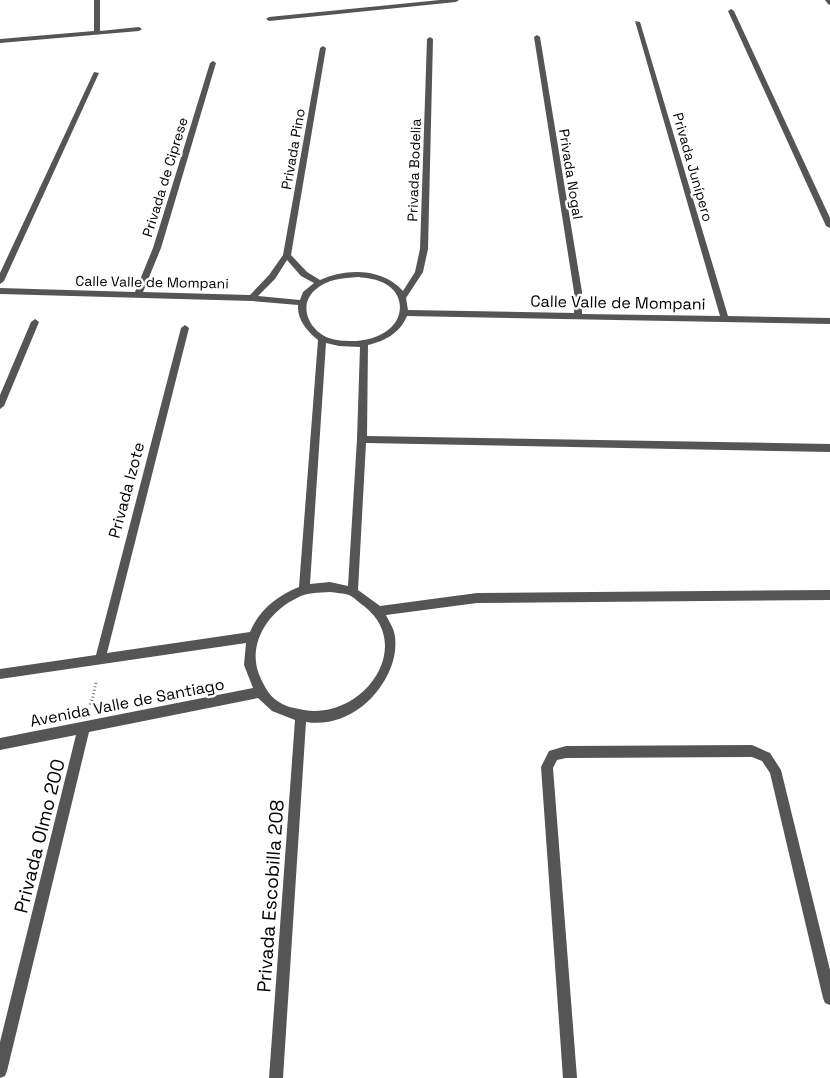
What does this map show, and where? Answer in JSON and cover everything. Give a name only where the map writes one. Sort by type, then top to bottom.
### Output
[{"type":"street","points":[[97,0],[97,33]]},
{"type":"street","points":[[269,19],[456,0]]},
{"type":"street","points":[[731,10],[830,226]]},
{"type":"street","name":"Privada Junípero","points":[[637,22],[725,319]]},
{"type":"street","points":[[0,41],[139,30]]},
{"type":"street","name":"Privada Nogal","points":[[537,37],[578,292],[578,316]]},
{"type":"street","name":"Privada Bodelia","points":[[403,297],[419,272],[424,249],[430,39]]},
{"type":"street","name":"Privada Pino","points":[[286,255],[323,48]]},
{"type":"street","name":"Privada de Ciprese","points":[[138,295],[157,248],[212,63]]},
{"type":"street","points":[[0,281],[96,73]]},
{"type":"street","points":[[252,298],[272,277],[286,255],[304,274],[320,283]]},
{"type":"street","points":[[358,274],[378,277],[394,285],[403,297],[405,313],[398,327],[384,338],[364,344],[342,344],[322,339],[308,329],[301,316],[302,302],[309,292],[320,283],[338,276],[358,274]]},
{"type":"street","name":"Calle Valle de Mompani","points":[[0,292],[252,298],[302,302]]},
{"type":"street","name":"Calle Valle de Mompani","points":[[405,313],[830,321]]},
{"type":"street","points":[[0,406],[35,322]]},
{"type":"street","name":"Privada Izote","points":[[100,660],[185,328]]},
{"type":"street","points":[[304,590],[322,339]]},
{"type":"street","points":[[353,592],[362,439],[364,344]]},
{"type":"street","points":[[362,439],[830,448]]},
{"type":"street","points":[[330,587],[353,592],[367,600],[379,611],[390,634],[390,660],[379,686],[358,706],[331,717],[301,717],[278,708],[261,692],[250,666],[253,636],[264,616],[282,600],[304,590],[330,587]]},
{"type":"street","points":[[379,611],[477,598],[830,595]]},
{"type":"street","points":[[0,674],[253,636]]},
{"type":"street","name":"Avenida Valle de Santiago","points":[[0,744],[261,692]]},
{"type":"street","name":"Privada Escobilla 208","points":[[276,1078],[301,717]]},
{"type":"street","name":"Privada Olmo 200","points":[[0,1071],[84,727]]},
{"type":"street","points":[[570,1078],[547,767],[553,754],[566,752],[752,751],[766,757],[775,770],[830,998]]},
{"type":"path","points":[[84,727],[95,691],[100,660]]}]
